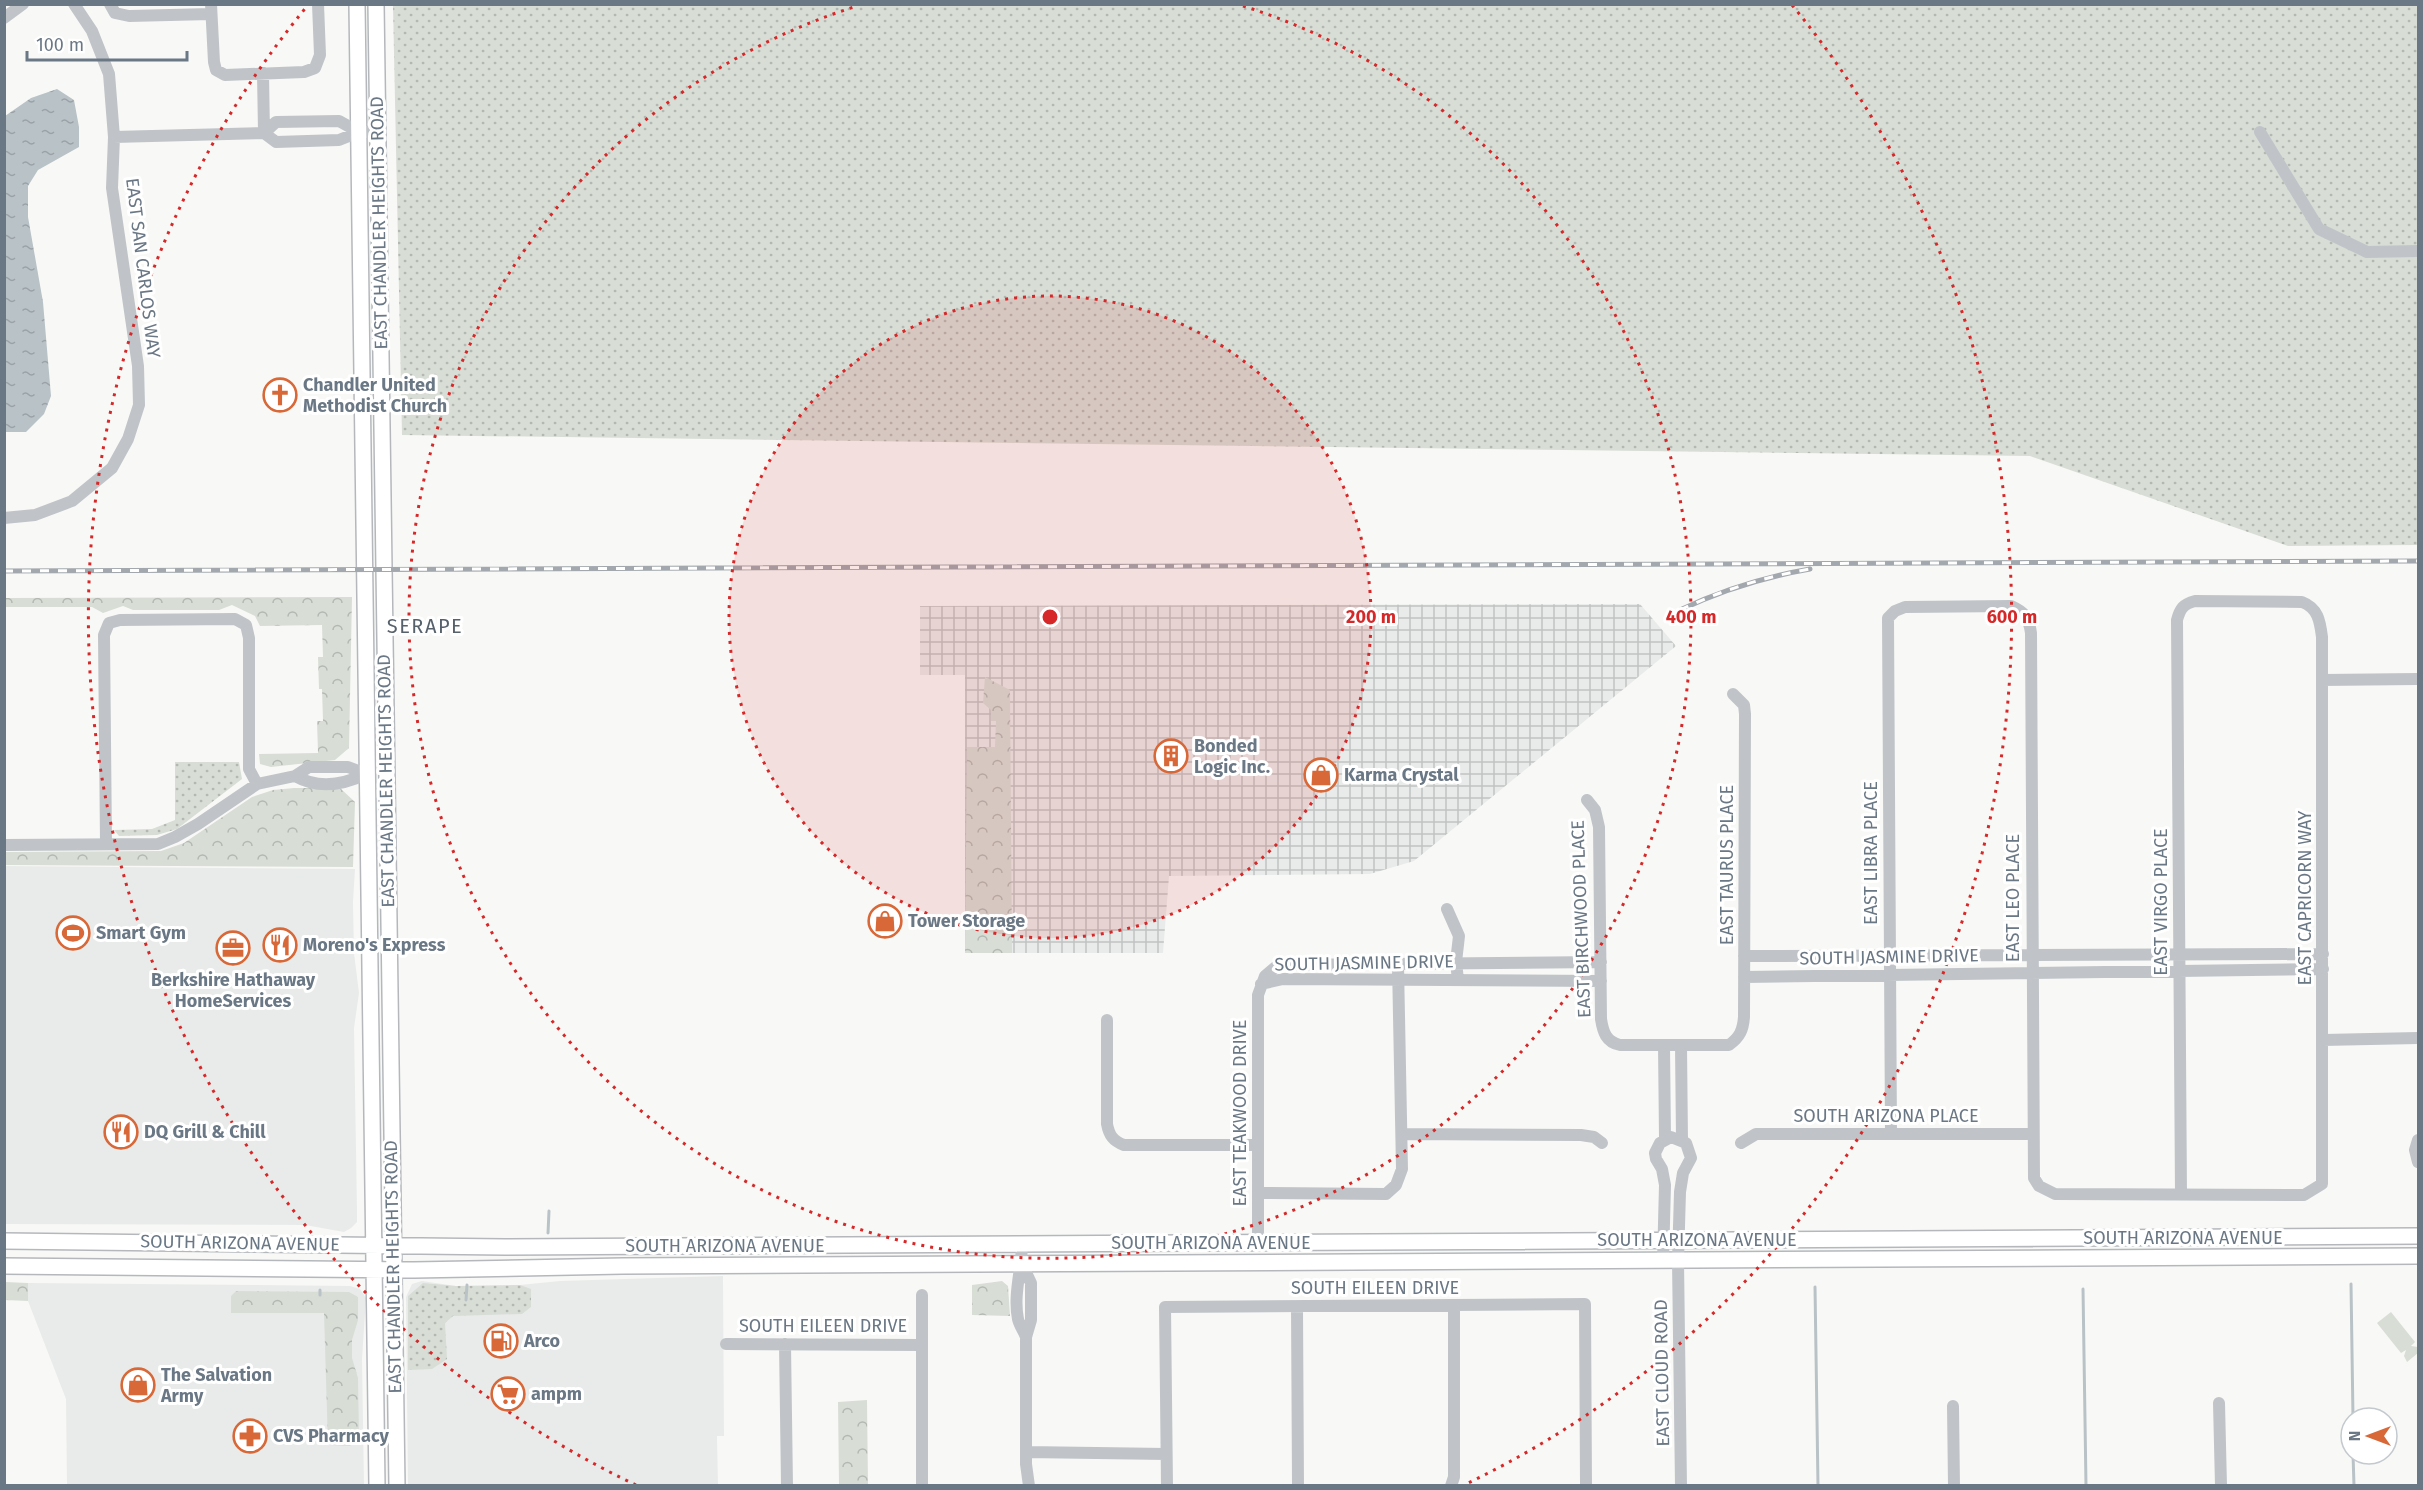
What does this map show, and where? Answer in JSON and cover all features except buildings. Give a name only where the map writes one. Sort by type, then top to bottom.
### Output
[{"type":"main road","name":"EAST CHANDLER HEIGHTS ROAD","points":[[357,4],[377,1485]]},
{"type":"main road","name":"EAST CHANDLER HEIGHTS ROAD","points":[[376,4],[397,1485]]},
{"type":"main road","points":[[363,518],[383,517]]},
{"type":"main road","name":"SOUTH ARIZONA AVENUE","points":[[4,1241],[392,1247],[2418,1236]]},
{"type":"main road","points":[[692,1246],[692,1265]]},
{"type":"main road","name":"SOUTH ARIZONA AVENUE","points":[[4,1266],[393,1270],[692,1265],[2418,1256]]},
{"type":"street","points":[[4,18],[23,4]]},
{"type":"street","name":"EAST SAN CARLOS WAY","points":[[4,518],[35,515],[72,501],[112,468],[129,439],[139,405],[138,366],[112,188],[114,137],[109,74],[92,30],[74,4]]},
{"type":"street","points":[[112,9],[129,16],[211,9],[216,70],[225,75],[304,72],[315,68],[320,55],[318,4]]},
{"type":"street","points":[[263,73],[264,133]]},
{"type":"street","points":[[264,133],[276,122],[339,121],[359,132]]},
{"type":"street","points":[[114,137],[264,133],[276,142],[339,140],[359,132],[378,132]]},
{"type":"street","points":[[2260,132],[2319,229],[2367,252],[2418,251]]},
{"type":"street","name":"EAST CAPRICORN WAY","points":[[2180,609],[2186,603],[2195,601],[2302,602],[2310,605],[2320,622],[2324,1176],[2322,1184],[2314,1191],[2304,1195],[2181,1194]]},
{"type":"street","name":"EAST LIBRA PLACE","points":[[1891,1134],[1888,618],[1895,611],[1905,607],[2011,606],[2021,610]]},
{"type":"street","name":"EAST VIRGO PLACE","points":[[2180,609],[2177,620],[2181,1194]]},
{"type":"street","name":"EAST LEO PLACE","points":[[2021,610],[2030,622],[2031,633],[2034,1178],[2039,1186],[2055,1194],[2181,1194]]},
{"type":"street","points":[[106,844],[104,635],[109,622],[235,619],[246,625],[249,638],[249,769],[257,784]]},
{"type":"street","points":[[2322,680],[2418,680]]},
{"type":"street","name":"EAST TAURUS PLACE","points":[[1681,1045],[1729,1045],[1743,1030],[1745,714],[1744,705],[1733,694]]},
{"type":"street","points":[[4,845],[158,844],[174,837],[257,784],[295,776],[308,784],[347,784],[366,774]]},
{"type":"street","name":"EAST BIRCHWOOD PLACE","points":[[1587,800],[1595,810],[1599,827],[1601,1019],[1607,1038],[1614,1044],[1664,1045]]},
{"type":"street","points":[[1447,909],[1460,936],[1456,962],[1458,980]]},
{"type":"street","name":"SOUTH JASMINE DRIVE","points":[[1744,956],[2323,954]]},
{"type":"street","name":"SOUTH JASMINE DRIVE","points":[[1261,984],[1265,976],[1278,965],[1600,962]]},
{"type":"street","points":[[1259,1192],[1386,1194],[1396,1185],[1402,1169],[1398,965]]},
{"type":"street","name":"SOUTH JASMINE DRIVE","points":[[1744,977],[2323,969]]},
{"type":"street","name":"SOUTH JASMINE DRIVE","points":[[1261,984],[1283,979],[1601,981]]},
{"type":"street","name":"EAST TEAKWOOD DRIVE","points":[[1258,1242],[1258,995],[1261,984]]},
{"type":"street","points":[[1107,1020],[1107,1124],[1112,1137],[1124,1145],[1258,1145]]},
{"type":"street","points":[[2323,1040],[2418,1038]]},
{"type":"street","points":[[1665,1139],[1664,1045],[1681,1045],[1682,1140]]},
{"type":"street","points":[[1402,1134],[1581,1135],[1594,1137],[1602,1143]]},
{"type":"street","name":"SOUTH ARIZONA PLACE","points":[[1741,1143],[1756,1134],[2032,1134]]},
{"type":"street","points":[[1671,1240],[1683,1173],[1691,1158],[1689,1147],[1682,1140],[1671,1137],[1665,1139],[1657,1148],[1656,1154],[1665,1185],[1671,1261]]},
{"type":"street","points":[[2418,1140],[2415,1150],[2418,1162]]},
{"type":"street","points":[[1022,1244],[1022,1264],[1018,1283],[1018,1320],[1026,1337],[1026,1452],[1029,1485]]},
{"type":"street","name":"EAST CLOUD ROAD","points":[[1671,1261],[1681,1485]]},
{"type":"street","points":[[922,1296],[922,1485]]},
{"type":"street","name":"SOUTH EILEEN DRIVE","points":[[1166,1454],[1166,1307],[1585,1304],[1586,1485]]},
{"type":"street","points":[[1451,1485],[1454,1477],[1454,1306]]},
{"type":"street","points":[[1297,1307],[1298,1485]]},
{"type":"street","name":"SOUTH EILEEN DRIVE","points":[[726,1344],[921,1345]]},
{"type":"street","points":[[785,1344],[787,1485]]},
{"type":"street","points":[[2219,1403],[2221,1485]]},
{"type":"street","points":[[1953,1406],[1954,1485]]},
{"type":"street","points":[[1026,1452],[1166,1454],[1167,1485]]},
{"type":"shaded area","points":[[1640,604],[1676,646],[1414,861],[1370,874],[1169,876],[1163,953],[965,953],[965,675],[920,675],[920,606]]},
{"type":"shaded area","points":[[5,866],[355,869],[354,953],[359,993],[354,1028],[357,1222],[351,1228],[344,1232],[305,1225],[5,1224]]},
{"type":"shaded area","points":[[723,1276],[724,1436],[717,1436],[718,1485],[408,1485],[406,1297],[412,1284],[422,1281],[456,1286],[520,1285],[560,1281]]},
{"type":"shaded area","points":[[28,1283],[350,1286],[360,1289],[366,1298],[362,1359],[364,1485],[67,1485],[66,1399],[28,1301]]},
{"type":"green space","points":[[393,5],[2418,5],[2418,545],[2288,546],[2030,456],[402,435]]},
{"type":"green space","points":[[352,597],[349,748],[335,760],[271,767],[260,764],[259,754],[318,753],[317,721],[323,721],[318,657],[323,657],[322,625],[260,626],[255,616],[232,605],[219,610],[133,610],[123,606],[103,613],[92,607],[5,607],[4,598]]},
{"type":"green space","points":[[985,677],[1010,690],[1012,953],[965,953],[967,747],[995,747],[996,721],[991,721],[991,710],[983,703]]},
{"type":"green space","points":[[175,762],[239,762],[242,779],[177,829],[157,835],[119,836],[114,830],[152,829],[175,820]]},
{"type":"green space","points":[[340,788],[355,802],[353,867],[5,865],[5,852],[161,851],[184,843],[252,797],[273,790]]},
{"type":"green space","points":[[1002,1281],[1008,1286],[1010,1316],[972,1315],[972,1285]]},
{"type":"green space","points":[[5,1282],[28,1283],[28,1301],[5,1300]]},
{"type":"green space","points":[[423,1283],[456,1286],[520,1285],[531,1289],[531,1307],[522,1314],[453,1316],[445,1323],[447,1359],[432,1369],[408,1370],[408,1296]]},
{"type":"green space","points":[[236,1291],[349,1292],[358,1297],[358,1320],[352,1340],[352,1358],[358,1378],[359,1438],[350,1446],[328,1445],[324,1313],[231,1313],[231,1296]]},
{"type":"green space","points":[[2391,1312],[2415,1342],[2411,1346],[2418,1347],[2418,1353],[2407,1362],[2404,1356],[2406,1350],[2401,1353],[2377,1323]]},
{"type":"green space","points":[[867,1400],[868,1485],[839,1485],[838,1402]]},
{"type":"water","points":[[57,89],[74,100],[79,127],[79,147],[38,170],[28,186],[28,217],[43,302],[51,396],[44,414],[26,432],[5,432],[5,116],[31,98]]},
{"type":"waterway","points":[[548,1233],[549,1211]]},
{"type":"waterway","points":[[2351,1284],[2353,1406]]},
{"type":"waterway","points":[[466,1300],[467,1285]]},
{"type":"waterway","points":[[1815,1287],[1818,1486]]},
{"type":"waterway","points":[[2083,1289],[2086,1486]]},
{"type":"waterway","points":[[320,1290],[320,1295]]},
{"type":"waterway","points":[[2353,1466],[2354,1486]]},
{"type":"railway","points":[[4,571],[2418,561]]},
{"type":"railway","points":[[1680,610],[1744,585],[1810,569]]},
{"type":"place","name":"Chandler United Methodist Church","points":[[280,395]]},
{"type":"place","name":"Bonded Logic Inc.","points":[[1171,756]]},
{"type":"place","name":"Karma Crystal","points":[[1321,775]]},
{"type":"place","name":"Tower Storage","points":[[885,921]]},
{"type":"place","name":"Smart Gym","points":[[73,933]]},
{"type":"place","name":"Moreno's Express","points":[[280,945]]},
{"type":"place","name":"Berkshire Hathaway HomeServices","points":[[233,948]]},
{"type":"place","name":"DQ Grill & Chill","points":[[121,1132]]},
{"type":"place","name":"Arco","points":[[501,1341]]},
{"type":"place","name":"The Salvation Army","points":[[138,1385]]},
{"type":"place","name":"ampm","points":[[508,1394]]},
{"type":"place","name":"CVS Pharmacy","points":[[250,1436]]},
{"type":"district","name":"SERAPE","points":[[425,626]]}]
